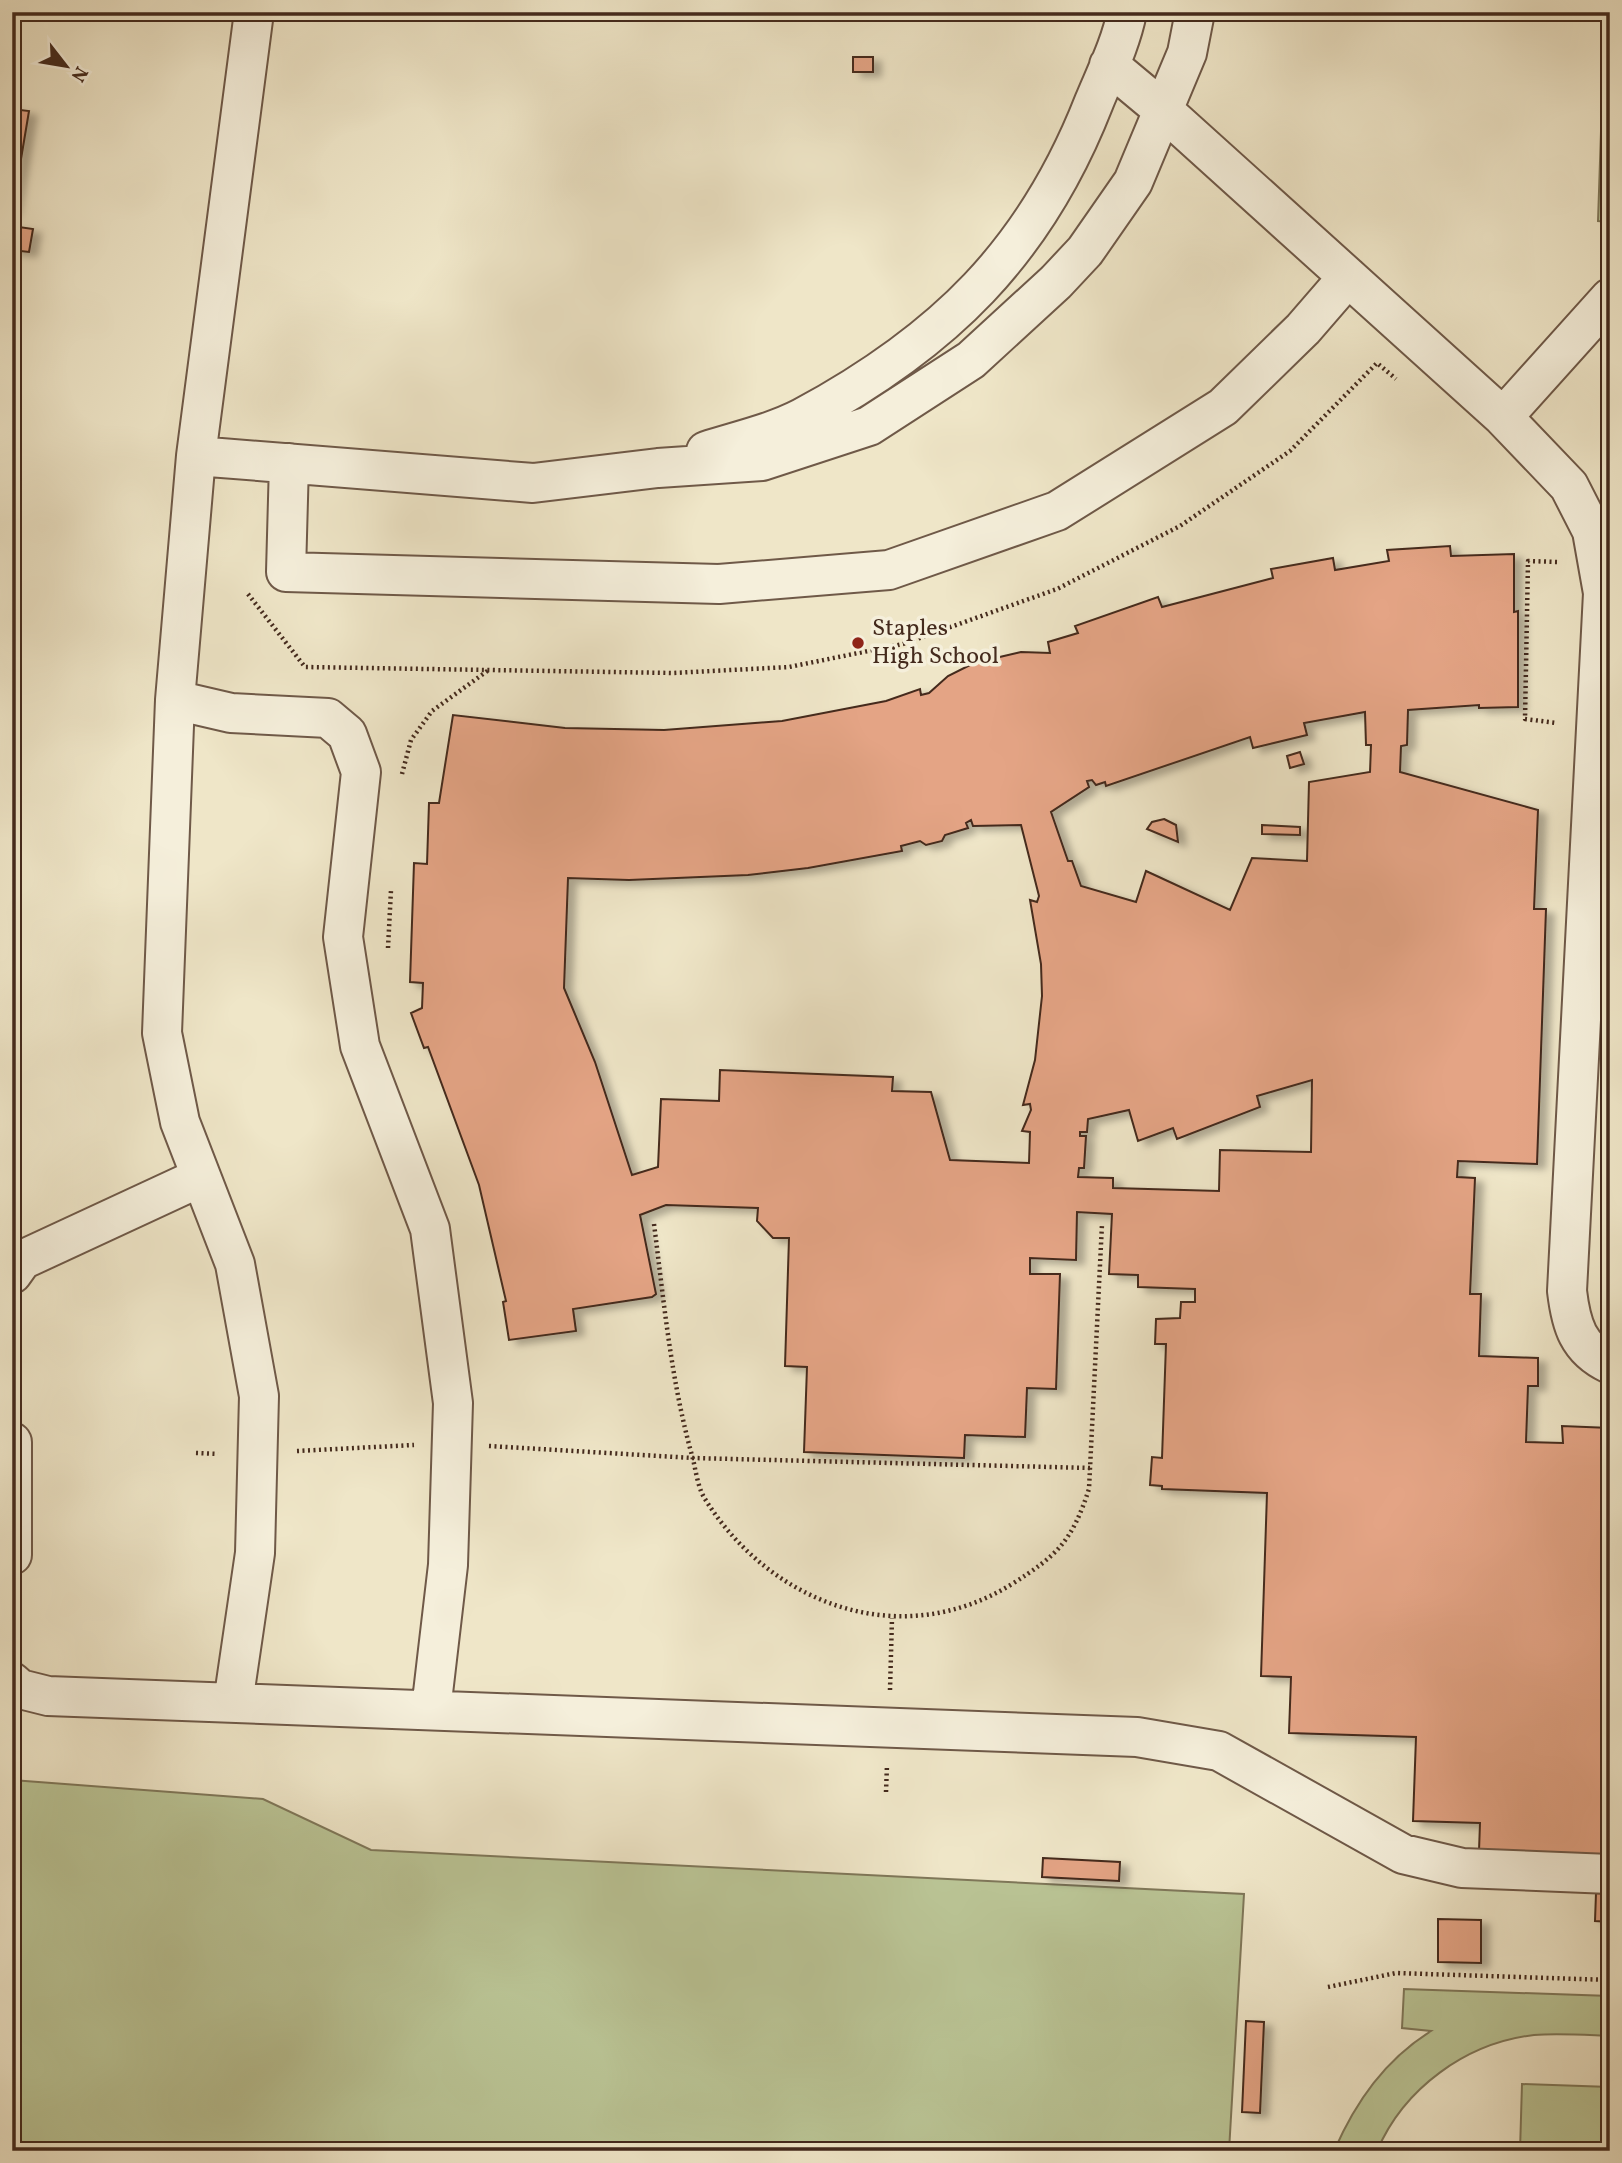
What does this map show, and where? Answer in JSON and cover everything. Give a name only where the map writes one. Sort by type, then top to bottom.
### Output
[{"type":"lane","points":[[233,1703],[255,1553],[259,1396],[235,1264],[180,1122],[162,1033],[175,700],[196,456],[254,12]]},
{"type":"lane","points":[[658,468],[800,419],[916,347],[952,316],[1009,255],[1047,202],[1079,140],[1127,12]]},
{"type":"lane","points":[[196,456],[533,483],[658,468],[762,461],[869,426],[971,360],[1056,282],[1085,251],[1133,181],[1187,53],[1195,12]]},
{"type":"lane","points":[[1109,65],[1163,110],[1503,417],[1569,486],[1592,531],[1603,593],[1567,1291],[1569,1312],[1580,1342],[1588,1352],[1610,1364]]},
{"type":"lane","points":[[289,463],[286,572],[719,584],[889,570],[1057,510],[1223,407],[1303,329],[1348,277]]},
{"type":"lane","points":[[1503,417],[1610,298]]},
{"type":"lane","points":[[175,700],[231,713],[328,718],[347,734],[361,772],[343,937],[360,1046],[430,1229],[453,1403],[448,1565],[431,1710]]},
{"type":"lane","points":[[12,1274],[22,1260],[201,1177]]},
{"type":"lane","points":[[12,1442],[12,1555]]},
{"type":"lane","points":[[12,1682],[20,1689],[48,1696],[1137,1737],[1219,1751],[1403,1854],[1462,1868],[1610,1874]]},
{"type":"path","points":[[248,594],[305,667],[673,673],[789,667],[904,644],[1057,589],[1180,526],[1290,451],[1377,363],[1398,380]]},
{"type":"path","points":[[1558,548],[1559,562],[1528,561],[1525,719],[1559,723],[1558,736]]},
{"type":"path","points":[[654,1224],[680,1413],[703,1497],[732,1537],[781,1579],[835,1606],[892,1618],[936,1616],[995,1594],[1045,1563],[1077,1527],[1089,1489],[1102,1224]]},
{"type":"path","points":[[196,1453],[257,1454],[452,1443],[693,1458],[1090,1468]]},
{"type":"path","points":[[1328,1987],[1396,1973],[1610,1980]]},
{"type":"green space","points":[[1605,12],[1610,12],[1610,222],[1598,221]]},
{"type":"green space","points":[[12,1780],[263,1799],[371,1850],[1244,1894],[1229,2151],[12,2151]]},
{"type":"green space","points":[[1404,1989],[1610,1996],[1610,2036],[1534,2035],[1485,2048],[1440,2072],[1421,2089],[1403,2107],[1377,2151],[1334,2151],[1352,2115],[1373,2083],[1400,2055],[1431,2031],[1402,2028]]},
{"type":"green space","points":[[1522,2084],[1610,2087],[1610,2151],[1520,2151]]},
{"type":"building","points":[[853,57],[873,57],[873,72],[853,72]]},
{"type":"building","points":[[12,109],[29,111],[12,213]]},
{"type":"building","points":[[12,226],[33,229],[29,252],[12,250]]},
{"type":"building","points":[[1450,546],[1451,556],[1514,554],[1514,612],[1518,611],[1518,707],[1479,708],[1479,705],[1408,710],[1407,745],[1401,746],[1400,772],[1538,810],[1534,909],[1546,909],[1537,1164],[1458,1161],[1457,1177],[1475,1178],[1470,1294],[1481,1294],[1479,1356],[1538,1358],[1538,1386],[1528,1386],[1526,1442],[1563,1443],[1562,1426],[1610,1428],[1610,1856],[1479,1851],[1480,1823],[1413,1821],[1416,1737],[1289,1733],[1291,1677],[1261,1676],[1267,1493],[1162,1489],[1162,1486],[1150,1485],[1152,1457],[1162,1458],[1166,1344],[1155,1344],[1156,1319],[1180,1318],[1181,1302],[1195,1302],[1195,1289],[1138,1287],[1138,1275],[1109,1274],[1112,1214],[1077,1212],[1076,1260],[1030,1258],[1030,1274],[1060,1274],[1056,1389],[1027,1388],[1025,1437],[965,1435],[964,1458],[804,1452],[807,1367],[785,1366],[789,1238],[773,1238],[757,1221],[758,1208],[666,1205],[640,1215],[656,1294],[652,1297],[573,1309],[576,1331],[509,1340],[503,1302],[506,1301],[479,1185],[428,1047],[424,1048],[411,1013],[422,1008],[423,983],[410,982],[414,863],[427,864],[429,803],[439,803],[453,715],[565,728],[664,730],[782,721],[886,701],[920,689],[921,695],[929,693],[948,676],[974,663],[1021,652],[1050,653],[1048,642],[1078,633],[1075,626],[1158,597],[1162,607],[1273,578],[1271,569],[1333,558],[1335,570],[1389,561],[1387,550]],"holes":[[[1365,712],[1366,745],[1371,745],[1370,772],[1309,782],[1307,861],[1252,858],[1230,910],[1146,871],[1136,902],[1081,886],[1072,861],[1068,861],[1051,812],[1089,787],[1087,781],[1092,780],[1096,785],[1105,782],[1106,786],[1250,737],[1253,748],[1307,735],[1304,723]],[[971,820],[973,826],[1021,825],[1039,896],[1037,902],[1030,900],[1041,964],[1042,996],[1035,1060],[1023,1105],[1030,1104],[1031,1110],[1022,1131],[1030,1132],[1029,1163],[950,1160],[931,1092],[892,1091],[893,1077],[720,1070],[719,1101],[661,1099],[658,1167],[632,1175],[595,1062],[564,988],[568,878],[629,880],[748,875],[808,868],[902,851],[901,846],[920,841],[926,845],[942,841],[945,835],[968,828],[966,823]],[[1312,1080],[1311,1152],[1220,1150],[1219,1191],[1113,1188],[1113,1178],[1078,1177],[1079,1168],[1084,1168],[1086,1136],[1080,1136],[1080,1132],[1087,1132],[1088,1119],[1129,1110],[1138,1141],[1173,1128],[1177,1139],[1260,1107],[1257,1096]]]},
{"type":"building","points":[[1300,752],[1304,764],[1290,768],[1287,756]]},
{"type":"building","points":[[1164,819],[1176,825],[1178,842],[1147,829],[1152,822]]},
{"type":"building","points":[[1262,825],[1300,827],[1300,835],[1262,834]]},
{"type":"building","points":[[1043,1858],[1120,1862],[1119,1881],[1042,1877]]},
{"type":"building","points":[[1596,1893],[1610,1894],[1610,1922],[1595,1921]]},
{"type":"building","points":[[1438,1919],[1481,1920],[1481,1963],[1438,1962]]},
{"type":"building","points":[[1246,2021],[1264,2022],[1260,2113],[1242,2112]]},
{"type":"place","name":"Staples High School","points":[[858,643]]}]
